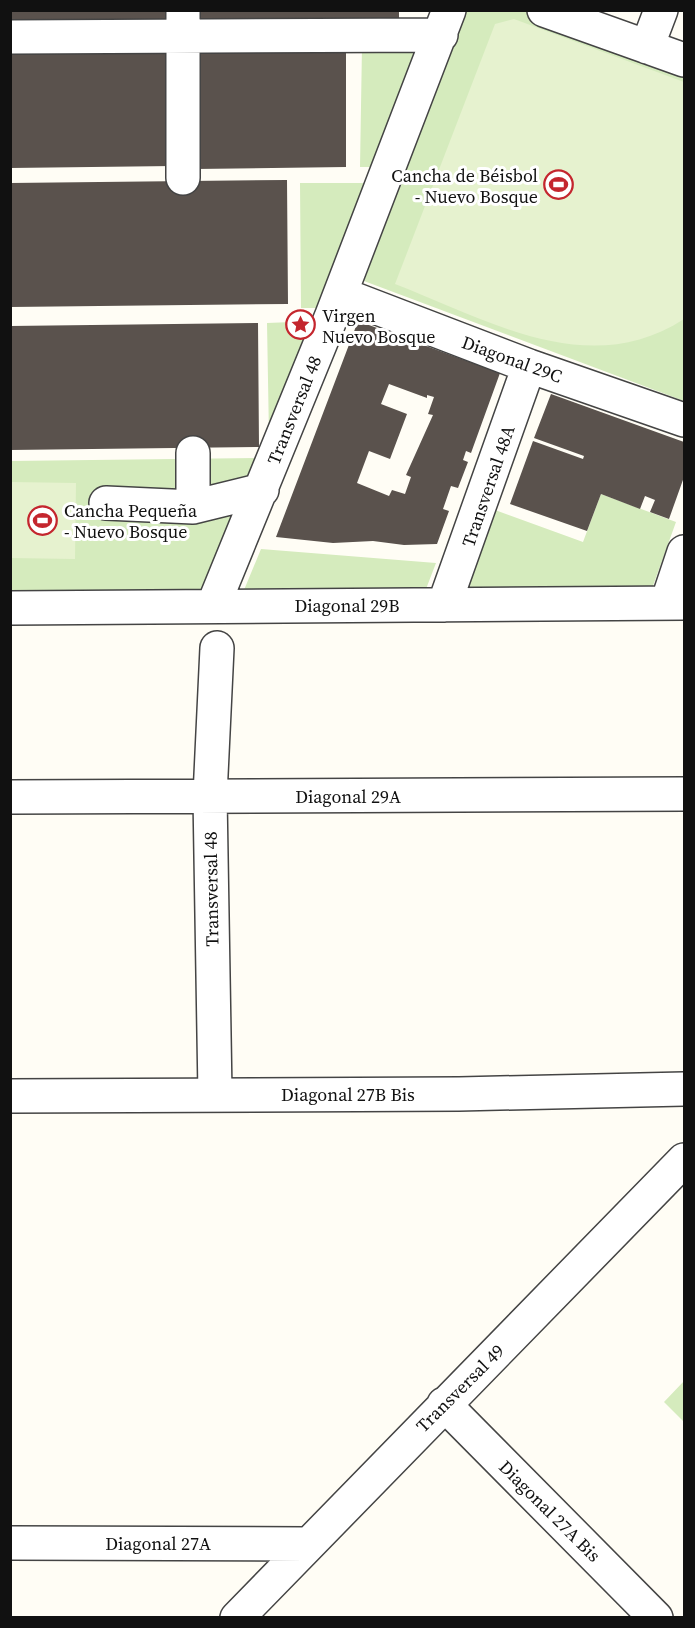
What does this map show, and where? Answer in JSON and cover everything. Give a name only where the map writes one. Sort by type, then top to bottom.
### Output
[{"type":"street","points":[[544,10],[684,60]]},
{"type":"street","points":[[647,47],[662,10]]},
{"type":"street","points":[[10,37],[183,23],[445,23]]},
{"type":"street","points":[[183,23],[183,178]]},
{"type":"street","name":"Transversal 48","points":[[213,606],[341,294],[445,23]]},
{"type":"street","name":"Diagonal 29C","points":[[341,294],[529,366],[684,420]]},
{"type":"street","name":"Transversal 48A","points":[[444,605],[529,366]]},
{"type":"street","points":[[193,453],[193,507]]},
{"type":"street","points":[[106,503],[193,507],[262,490]]},
{"type":"street","points":[[676,603],[684,552]]},
{"type":"street","name":"Diagonal 29B","points":[[10,608],[676,603]]},
{"type":"street","name":"Transversal 48","points":[[215,1094],[210,796],[217,648]]},
{"type":"street","name":"Diagonal 29A","points":[[10,797],[684,794]]},
{"type":"street","name":"Diagonal 27B Bis","points":[[10,1096],[459,1094],[684,1089]]},
{"type":"street","name":"Transversal 49","points":[[237,1617],[684,1160]]},
{"type":"street","name":"Diagonal 27A Bis","points":[[444,1404],[656,1617]]},
{"type":"street","name":"Diagonal 27A","points":[[10,1543],[306,1544]]},
{"type":"green space","name":"Cancha de Béisbol - Nuevo Bosque","points":[[466,11],[526,11],[684,70],[684,401],[364,281]]},
{"type":"green space","name":"Cancha de Béisbol - Nuevo Bosque","points":[[514,19],[684,82],[684,319],[648,337],[612,345],[575,345],[539,338],[502,327],[395,284],[495,24]]},
{"type":"green space","points":[[422,44],[373,167],[360,167],[362,46]]},
{"type":"green space","points":[[300,183],[365,183],[325,308],[301,308]]},
{"type":"green space","points":[[317,321],[269,437],[267,323]]},
{"type":"green space","points":[[262,458],[208,593],[11,594],[10,461]]},
{"type":"green space","name":"Cancha Pequeña - Nuevo Bosque","points":[[11,482],[76,483],[75,559],[11,558]]},
{"type":"green space","points":[[601,494],[676,522],[650,594],[465,594],[495,510],[583,542]]},
{"type":"green space","points":[[261,549],[436,563],[426,589],[244,590]]},
{"type":"green space","points":[[684,1381],[684,1422],[664,1402]]},
{"type":"building","points":[[10,10],[173,10],[173,23],[10,25]]},
{"type":"building","points":[[192,10],[399,10],[399,25],[192,27]]},
{"type":"building","points":[[172,42],[173,166],[10,168],[10,44]]},
{"type":"building","points":[[346,43],[346,167],[195,169],[194,45]]},
{"type":"building","points":[[287,180],[288,304],[10,307],[10,183]]},
{"type":"building","points":[[358,321],[500,373],[471,453],[466,451],[463,460],[468,462],[458,488],[451,486],[443,509],[449,511],[437,544],[404,545],[373,541],[333,543],[276,537]],"holes":[[[389,384],[427,398],[427,395],[434,397],[428,414],[433,415],[406,475],[411,477],[405,494],[392,490],[389,496],[357,483],[369,451],[390,459],[407,414],[381,404]]]},
{"type":"building","points":[[258,323],[259,447],[10,450],[10,326]]},
{"type":"building","points":[[551,394],[684,442],[684,477],[669,519],[650,512],[655,500],[645,496],[640,509],[601,494],[587,531],[510,504],[533,441],[583,459],[584,456],[534,438]]},
{"type":"place","name":"Cancha de Béisbol - Nuevo Bosque","points":[[559,185]]},
{"type":"place","name":"Virgen Nuevo Bosque","points":[[301,325]]},
{"type":"place","name":"Cancha Pequeña - Nuevo Bosque","points":[[43,520]]}]
